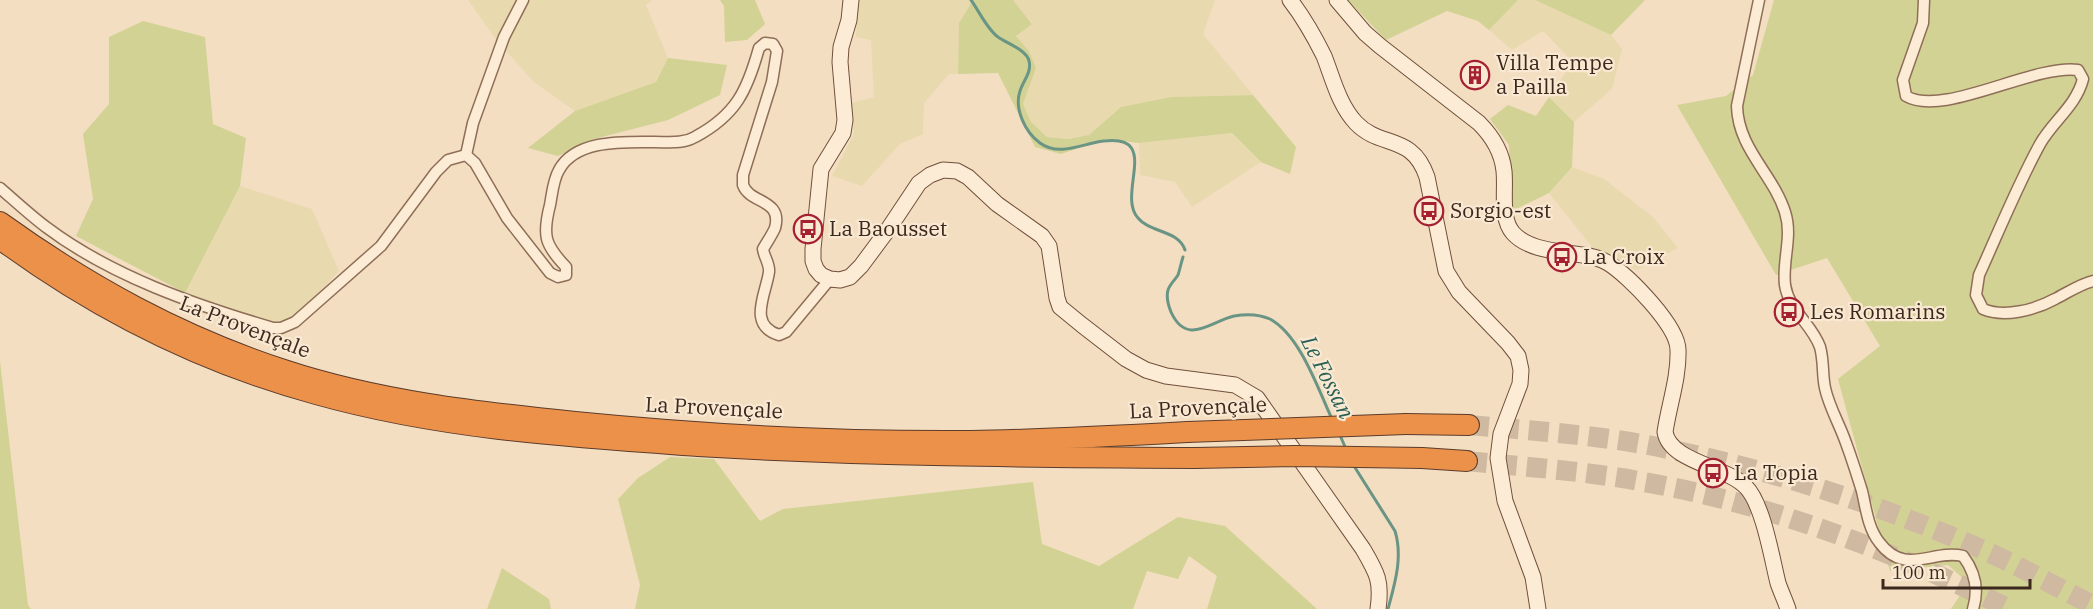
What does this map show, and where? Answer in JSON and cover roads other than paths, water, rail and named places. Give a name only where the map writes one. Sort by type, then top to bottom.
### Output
[{"type":"highway","name":"La Provençale","points":[[0,222],[79,276],[155,318],[201,340],[286,371],[345,387],[431,405],[654,436]]},
{"type":"highway","name":"La Provençale","points":[[0,239],[72,287],[146,329],[220,362],[287,385],[363,406],[456,423],[549,434],[654,436],[854,446],[1195,458],[1305,456],[1467,461]]},
{"type":"highway","name":"La Provençale","points":[[854,446],[1406,424],[1469,425]]},
{"type":"street","points":[[466,155],[473,123],[501,47],[523,0]]},
{"type":"street","points":[[851,0],[840,62],[845,120],[843,133],[821,169],[813,249],[816,269],[830,279],[840,280],[850,277],[887,231],[919,183],[943,170],[957,171],[968,177],[997,204],[1042,236],[1048,246],[1060,307],[1126,359],[1146,370],[1166,376],[1234,385],[1257,398],[1364,549],[1377,574],[1380,592],[1378,609]]},
{"type":"street","points":[[1290,0],[1311,28],[1343,105],[1357,124],[1368,132],[1413,152],[1422,163],[1428,177],[1446,272],[1459,292],[1518,356],[1521,370],[1520,384],[1501,434],[1498,458],[1505,501],[1533,578],[1538,609]]},
{"type":"street","points":[[1337,0],[1365,33],[1479,123],[1489,134],[1501,155],[1507,221],[1511,231],[1519,240],[1530,246],[1592,256],[1607,262],[1631,281],[1670,326],[1676,337],[1678,348],[1677,372],[1665,432],[1666,440],[1670,446],[1686,456],[1747,487],[1755,501],[1788,609]]},
{"type":"street","points":[[1758,0],[1737,106],[1737,122],[1744,139],[1785,212],[1789,230],[1785,283],[1789,298],[1794,309],[1819,344],[1823,357],[1826,391],[1861,489],[1870,528],[1879,543],[1900,559],[1913,561],[1955,554],[1963,556],[1972,571],[1977,587],[1973,609]]},
{"type":"street","points":[[1924,0],[1923,23],[1903,80],[1906,96],[1916,101],[1934,101],[1965,95],[2067,69],[2078,70],[2083,79],[2080,90],[2071,105],[2041,142],[1979,275],[1976,295],[1983,309],[1994,314],[2011,314],[2052,301],[2093,281]]},
{"type":"street","points":[[466,155],[475,163],[507,218],[550,273],[558,277],[566,275],[566,267],[551,252],[546,228],[557,172],[564,162],[574,154],[588,148],[621,142],[681,142],[692,139],[706,131],[731,110],[744,94],[759,48],[765,43],[773,44],[777,51],[772,82],[743,175],[744,185],[749,193],[772,207],[776,217],[775,228],[763,249],[770,271],[761,304],[761,315],[766,326],[772,333],[779,335],[786,332],[830,279]]},
{"type":"street","points":[[0,188],[47,227],[88,253],[133,277],[217,310],[273,328],[281,328],[295,322],[381,246],[436,172],[448,160],[466,155]]},
{"type":"waterway","name":"Le Fossan","points":[[971,0],[994,34],[1024,53],[1029,61],[1030,65],[1020,91],[1018,105],[1022,120],[1030,133],[1040,143],[1053,149],[1115,141],[1128,144],[1134,153],[1135,165],[1132,207],[1143,223],[1171,235],[1182,243],[1185,250]]},
{"type":"waterway","name":"Le Fossan","points":[[1183,257],[1178,275],[1167,293],[1170,310],[1177,322],[1184,328],[1192,330],[1238,315],[1257,315],[1270,319],[1281,327],[1299,350],[1332,419]]},
{"type":"waterway","name":"Le Fossan","points":[[1339,433],[1346,449]]},
{"type":"waterway","name":"Le Fossan","points":[[1354,466],[1395,531],[1398,560],[1388,609]]},
{"type":"tunnel","points":[[1469,425],[1618,440],[1750,468],[1870,505],[1949,535],[2001,558],[2093,605]]},
{"type":"tunnel","points":[[1467,461],[1622,478],[1739,503],[1832,532],[1922,568],[2010,609]]},
{"type":"place","name":"Villa Tempe a Pailla","points":[[1475,75]]},
{"type":"place","name":"Sorgio-est","points":[[1429,211]]},
{"type":"place","name":"La Baousset","points":[[808,229]]},
{"type":"place","name":"La Croix","points":[[1562,257]]},
{"type":"place","name":"Les Romarins","points":[[1789,312]]},
{"type":"place","name":"La Topia","points":[[1713,473]]}]
